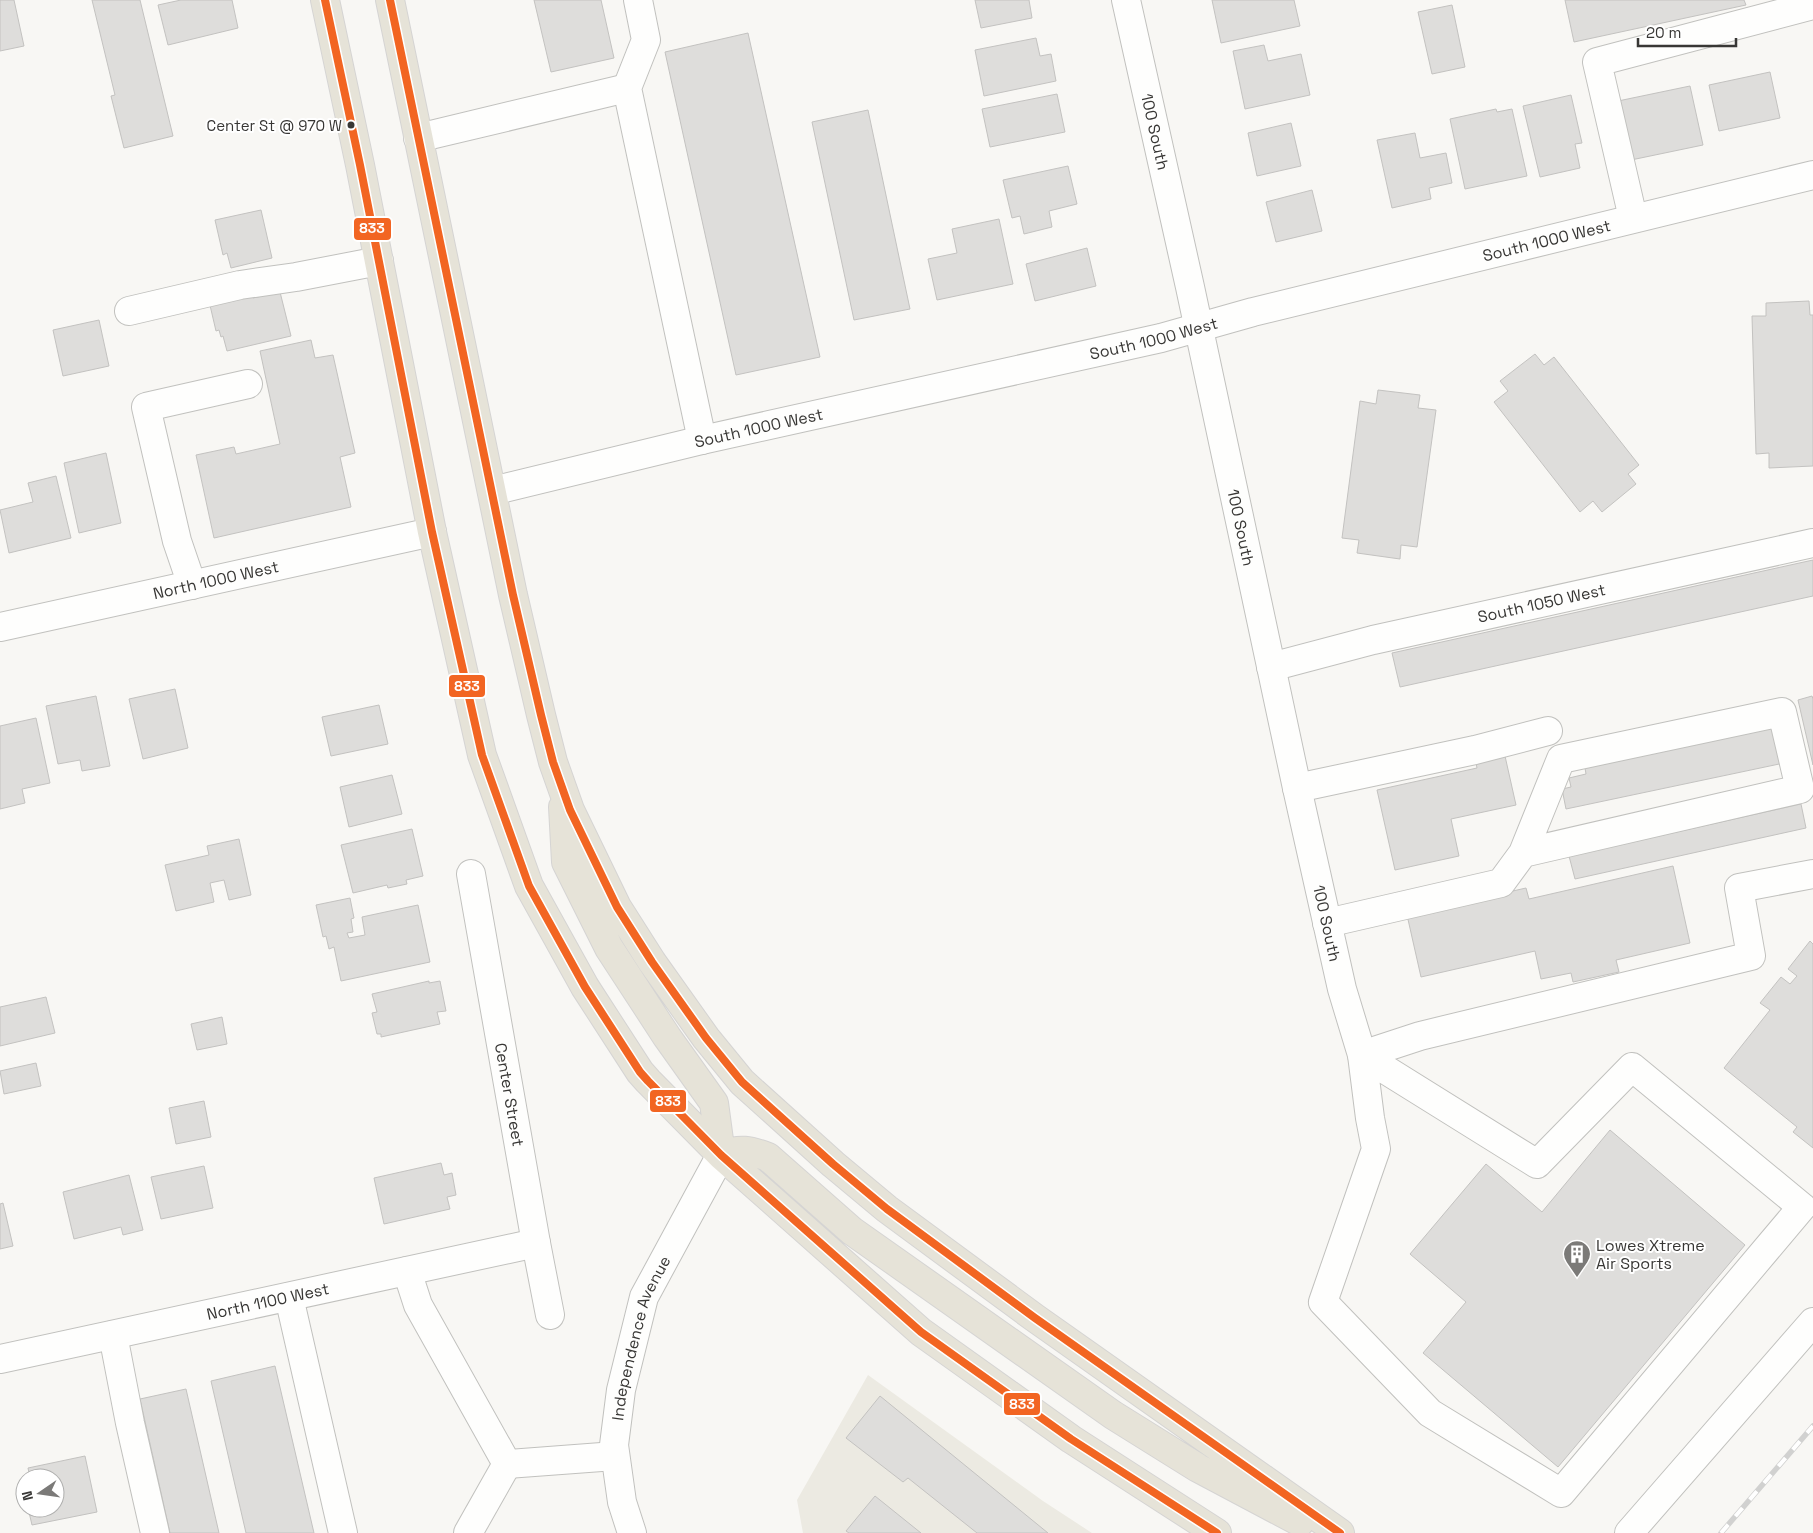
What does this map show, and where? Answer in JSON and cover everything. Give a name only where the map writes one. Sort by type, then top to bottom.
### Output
[{"type":"main road","points":[[325,0],[432,532],[482,755],[529,886],[585,987],[640,1072],[721,1155],[921,1332],[1071,1439],[1217,1533]]},
{"type":"main road","points":[[390,0],[492,491],[541,715],[553,762],[570,810],[617,907],[652,962],[706,1038],[742,1082],[833,1164],[887,1209],[1035,1318],[1340,1533]]},
{"type":"main road","points":[[562,788],[566,862],[609,948],[714,1104],[721,1155]]},
{"type":"main road","points":[[721,1155],[735,1150],[751,1151],[768,1157],[852,1231],[1113,1415],[1198,1468],[1320,1533]]},
{"type":"street","points":[[638,0],[646,40],[627,88],[702,440]]},
{"type":"street","name":"100 South","points":[[1126,0],[1297,788],[1342,989],[1362,1055],[1376,1149],[1322,1302],[1430,1413],[1561,1493],[1802,1207],[1632,1067],[1536,1164],[1362,1055]]},
{"type":"street","points":[[1633,218],[1597,62],[1813,5]]},
{"type":"street","points":[[418,138],[627,88]]},
{"type":"street","name":"South 1000 West","points":[[492,491],[702,440],[1198,328],[1253,312],[1813,175]]},
{"type":"street","points":[[129,311],[240,285],[296,277],[379,261]]},
{"type":"street","points":[[192,585],[177,542],[146,407],[248,384]]},
{"type":"street","name":"North 1000 West","points":[[0,627],[432,532]]},
{"type":"street","name":"South 1050 West","points":[[1271,667],[1373,640],[1813,544]]},
{"type":"street","points":[[1328,923],[1501,883],[1523,853],[1561,759],[1782,712],[1800,789],[1523,853]]},
{"type":"street","points":[[1297,788],[1475,750],[1548,731]]},
{"type":"street","name":"Center Street","points":[[471,874],[550,1315]]},
{"type":"street","points":[[1362,1055],[1420,1036],[1751,956],[1739,888],[1813,874]]},
{"type":"street","name":"Independence Avenue","points":[[632,1533],[622,1502],[614,1445],[621,1390],[644,1297],[721,1155]]},
{"type":"street","name":"North 1100 West","points":[[0,1359],[536,1243]]},
{"type":"street","points":[[407,1271],[418,1305],[507,1464]]},
{"type":"street","points":[[289,1297],[343,1533]]},
{"type":"street","points":[[1629,1533],[1813,1322]]},
{"type":"street","points":[[113,1335],[130,1423],[155,1533]]},
{"type":"street","points":[[507,1464],[616,1456]]},
{"type":"street","points":[[468,1533],[507,1464]]},
{"type":"shaded area","points":[[868,1375],[1043,1501],[1092,1533],[803,1533],[797,1500]]},
{"type":"building","points":[[0,0],[14,0],[24,46],[0,51]]},
{"type":"building","points":[[92,0],[140,0],[173,136],[124,148],[111,96],[115,95]]},
{"type":"building","points":[[181,0],[232,0],[238,28],[168,45],[158,5]]},
{"type":"building","points":[[534,0],[601,0],[614,58],[551,72]]},
{"type":"building","points":[[975,0],[1029,0],[1032,18],[981,28]]},
{"type":"building","points":[[1212,0],[1294,0],[1300,26],[1221,43]]},
{"type":"building","points":[[1565,0],[1744,0],[1746,5],[1574,42]]},
{"type":"building","points":[[1452,5],[1465,67],[1432,74],[1418,12]]},
{"type":"building","points":[[748,33],[820,357],[736,375],[665,52]]},
{"type":"building","points":[[1036,38],[1040,56],[1051,54],[1056,81],[984,96],[975,50]]},
{"type":"building","points":[[1264,45],[1268,61],[1301,54],[1310,95],[1245,109],[1233,51]]},
{"type":"building","points":[[1770,72],[1780,118],[1719,131],[1709,85]]},
{"type":"building","points":[[1690,86],[1703,145],[1631,160],[1618,101]]},
{"type":"building","points":[[1057,94],[1065,132],[990,147],[982,109]]},
{"type":"building","points":[[1571,95],[1582,143],[1575,144],[1580,168],[1540,177],[1523,106]]},
{"type":"building","points":[[1496,109],[1497,112],[1512,109],[1527,176],[1465,189],[1450,119]]},
{"type":"building","points":[[868,110],[910,309],[854,320],[812,122]]},
{"type":"building","points":[[1291,123],[1301,166],[1257,176],[1248,133]]},
{"type":"building","points":[[1415,133],[1420,158],[1446,153],[1452,183],[1429,188],[1431,199],[1392,208],[1377,140]]},
{"type":"building","points":[[1068,166],[1077,204],[1049,211],[1052,227],[1024,234],[1020,216],[1012,218],[1003,180]]},
{"type":"building","points":[[1312,190],[1322,231],[1276,242],[1266,202]]},
{"type":"building","points":[[261,210],[272,258],[231,268],[227,253],[223,255],[215,220]]},
{"type":"building","points":[[999,219],[1013,284],[937,300],[928,259],[957,253],[952,229]]},
{"type":"building","points":[[1087,248],[1096,286],[1035,301],[1026,264]]},
{"type":"building","points":[[251,292],[253,298],[280,292],[291,336],[227,351],[223,336],[221,337],[219,330],[216,331],[209,301]]},
{"type":"building","points":[[1809,301],[1810,315],[1813,315],[1813,466],[1769,468],[1769,453],[1756,454],[1752,316],[1766,316],[1766,303]]},
{"type":"building","points":[[99,320],[109,366],[63,376],[53,330]]},
{"type":"building","points":[[311,340],[315,358],[333,355],[355,453],[340,457],[351,507],[214,538],[196,455],[234,447],[236,454],[280,444],[260,351]]},
{"type":"building","points":[[1535,354],[1544,365],[1554,357],[1639,465],[1628,474],[1636,484],[1602,512],[1593,501],[1580,512],[1494,402],[1508,391],[1500,381]]},
{"type":"building","points":[[1378,390],[1420,395],[1418,408],[1436,410],[1417,547],[1401,545],[1400,559],[1357,553],[1359,540],[1342,538],[1360,401],[1376,404]]},
{"type":"building","points":[[106,453],[121,523],[79,533],[64,463]]},
{"type":"building","points":[[56,476],[71,538],[9,553],[0,510],[33,502],[28,483]]},
{"type":"building","points":[[1813,560],[1813,596],[1400,687],[1392,653]]},
{"type":"building","points":[[175,689],[188,748],[143,759],[129,699]]},
{"type":"building","points":[[96,696],[110,766],[82,771],[80,760],[58,764],[46,706]]},
{"type":"building","points":[[1812,696],[1813,699],[1813,765],[1798,700]]},
{"type":"building","points":[[379,705],[388,744],[331,756],[322,717]]},
{"type":"building","points":[[36,718],[50,783],[22,789],[25,803],[0,809],[0,726]]},
{"type":"building","points":[[1776,727],[1784,763],[1566,809],[1562,789],[1571,787],[1569,778],[1586,774],[1585,768]]},
{"type":"building","points":[[1505,756],[1516,805],[1451,819],[1459,856],[1395,870],[1377,790],[1477,768],[1476,763]]},
{"type":"building","points":[[392,775],[402,814],[349,827],[340,787]]},
{"type":"building","points":[[1801,804],[1806,828],[1575,879],[1569,856]]},
{"type":"building","points":[[412,829],[423,876],[406,880],[407,884],[388,888],[387,885],[353,893],[341,845]]},
{"type":"building","points":[[239,839],[251,895],[229,900],[224,880],[210,883],[214,902],[176,911],[165,865],[209,855],[207,846]]},
{"type":"building","points":[[1673,866],[1690,943],[1616,960],[1619,972],[1573,982],[1571,973],[1541,979],[1535,951],[1421,977],[1407,915],[1526,888],[1529,899]]},
{"type":"building","points":[[350,898],[354,918],[351,919],[353,932],[347,933],[349,938],[365,935],[362,917],[418,905],[430,962],[341,981],[334,947],[329,949],[326,936],[323,937],[316,905]]},
{"type":"building","points":[[1810,941],[1813,944],[1813,1148],[1793,1132],[1797,1127],[1724,1068],[1770,1010],[1760,1003],[1781,977],[1790,984],[1797,976],[1788,969]]},
{"type":"building","points":[[429,981],[429,983],[440,981],[446,1011],[437,1012],[440,1024],[381,1037],[381,1034],[377,1034],[372,1013],[377,1012],[372,994]]},
{"type":"building","points":[[46,997],[55,1033],[0,1046],[0,1007]]},
{"type":"building","points":[[222,1017],[227,1044],[197,1050],[191,1024]]},
{"type":"building","points":[[36,1063],[41,1086],[4,1094],[0,1071]]},
{"type":"building","points":[[204,1101],[211,1137],[176,1144],[169,1108]]},
{"type":"building","name":"Lowes Xtreme Air Sports","points":[[1610,1130],[1745,1245],[1558,1467],[1423,1353],[1466,1302],[1410,1254],[1486,1164],[1542,1212]]},
{"type":"building","points":[[441,1163],[444,1175],[452,1173],[456,1195],[447,1197],[450,1209],[384,1224],[374,1178]]},
{"type":"building","points":[[204,1166],[213,1208],[161,1219],[151,1177]]},
{"type":"building","points":[[129,1175],[143,1230],[123,1235],[121,1227],[74,1239],[63,1192]]},
{"type":"building","points":[[3,1203],[13,1246],[0,1249],[0,1204]]},
{"type":"building","points":[[275,1366],[314,1533],[246,1533],[211,1381]]},
{"type":"building","points":[[186,1389],[219,1533],[170,1533],[140,1399]]},
{"type":"building","points":[[880,1396],[1048,1533],[977,1533],[908,1478],[903,1482],[846,1438]]},
{"type":"building","points":[[85,1456],[97,1512],[32,1525],[30,1518],[65,1518],[65,1468],[28,1468]]},
{"type":"building","points":[[875,1496],[921,1533],[849,1533],[846,1531]]},
{"type":"railway","points":[[1721,1533],[1813,1426]]},
{"type":"transit line","name":"833","points":[[325,0],[360,165],[432,532],[482,755],[529,886],[585,987],[640,1072],[648,1081],[721,1155],[921,1332],[1071,1439],[1217,1533]]},
{"type":"transit line","name":"833","points":[[390,0],[513,595],[541,715],[553,762],[570,810],[617,907],[652,962],[706,1038],[742,1082],[833,1164],[887,1209],[1035,1318],[1340,1533]]},
{"type":"place","name":"Center St @ 970 W","points":[[351,125]]},
{"type":"place","name":"Lowes Xtreme Air Sports","points":[[1577,1278]]}]
